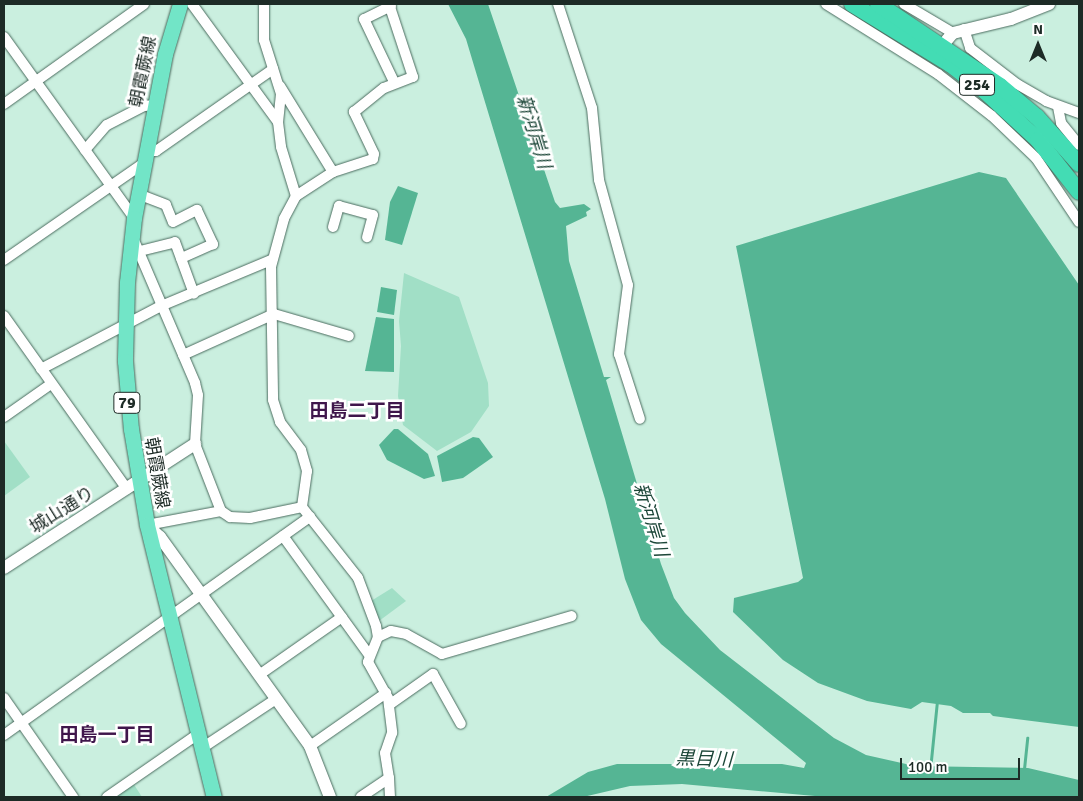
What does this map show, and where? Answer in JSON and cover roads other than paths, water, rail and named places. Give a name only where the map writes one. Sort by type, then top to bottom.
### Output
[{"type":"highway","name":"254","points":[[852,4],[948,40],[986,92],[1021,123],[1079,192]]},
{"type":"highway","name":"254","points":[[878,4],[948,40],[1019,101],[1079,164]]},
{"type":"main road","name":"朝霞蕨線","points":[[180,4],[165,54],[131,236],[125,323],[127,398],[133,485],[147,525],[214,797]]},
{"type":"street","points":[[4,104],[144,4]]},
{"type":"street","points":[[192,4],[278,122]]},
{"type":"street","points":[[264,4],[264,40],[273,70],[280,86],[333,172]]},
{"type":"street","points":[[558,4],[592,108],[599,180],[628,285],[619,354],[640,419]]},
{"type":"street","points":[[826,4],[922,63],[992,116],[1036,158],[1079,222]]},
{"type":"street","points":[[904,4],[948,40],[970,48],[1026,90],[1058,107],[1079,113]]},
{"type":"street","points":[[948,40],[1049,4]]},
{"type":"street","points":[[390,797],[386,753],[392,733],[388,705],[386,693],[368,662],[378,637],[358,578],[302,507],[307,471],[301,450],[280,422],[273,400],[274,314],[272,260],[284,219],[296,196],[333,172],[373,159],[374,154],[354,112],[394,82],[413,77],[390,5],[364,19],[394,82]]},
{"type":"street","points":[[4,37],[134,218]]},
{"type":"street","points":[[4,260],[145,157],[156,152],[273,70]]},
{"type":"street","points":[[280,86],[278,122],[285,167],[296,196]]},
{"type":"street","points":[[86,150],[107,124],[144,106],[155,105]]},
{"type":"street","points":[[1058,107],[1061,123],[1079,145]]},
{"type":"street","points":[[138,194],[166,204],[173,222],[197,210],[213,244],[181,258]]},
{"type":"street","points":[[333,227],[339,206],[373,215],[367,237]]},
{"type":"street","points":[[131,236],[140,251],[198,395],[195,444],[221,511],[230,517],[250,518],[302,507]]},
{"type":"street","points":[[140,251],[175,242],[194,294]]},
{"type":"street","points":[[41,369],[125,323],[161,306],[194,294],[238,271],[272,260]]},
{"type":"street","points":[[183,355],[274,314],[349,336]]},
{"type":"street","points":[[4,316],[51,384],[133,485]]},
{"type":"street","points":[[4,417],[51,384]]},
{"type":"street","name":"城山通り","points":[[4,568],[195,444]]},
{"type":"street","points":[[147,525],[221,511]]},
{"type":"street","points":[[4,735],[202,596],[310,517]]},
{"type":"street","points":[[147,525],[160,538],[310,746],[330,797]]},
{"type":"street","points":[[283,536],[370,656]]},
{"type":"street","points":[[378,637],[391,632],[406,634],[442,654],[572,616]]},
{"type":"street","points":[[259,675],[342,617]]},
{"type":"street","points":[[388,705],[432,674],[461,724]]},
{"type":"street","points":[[310,746],[386,693]]},
{"type":"street","points":[[4,698],[73,797]]},
{"type":"street","points":[[107,797],[200,741],[276,699]]},
{"type":"street","points":[[361,797],[389,778]]},
{"type":"waterway","points":[[930,770],[937,701]]},
{"type":"waterway","points":[[1024,769],[1027,738]]},
{"type":"district","name":"田島二丁目","points":[[357,412]]},
{"type":"district","name":"田島一丁目","points":[[107,736]]},
{"type":"water label","name":"新河岸川","points":[[533,132]]},
{"type":"water label","name":"新河岸川","points":[[650,520]]},
{"type":"water label","name":"黒目川","points":[[704,760]]}]
